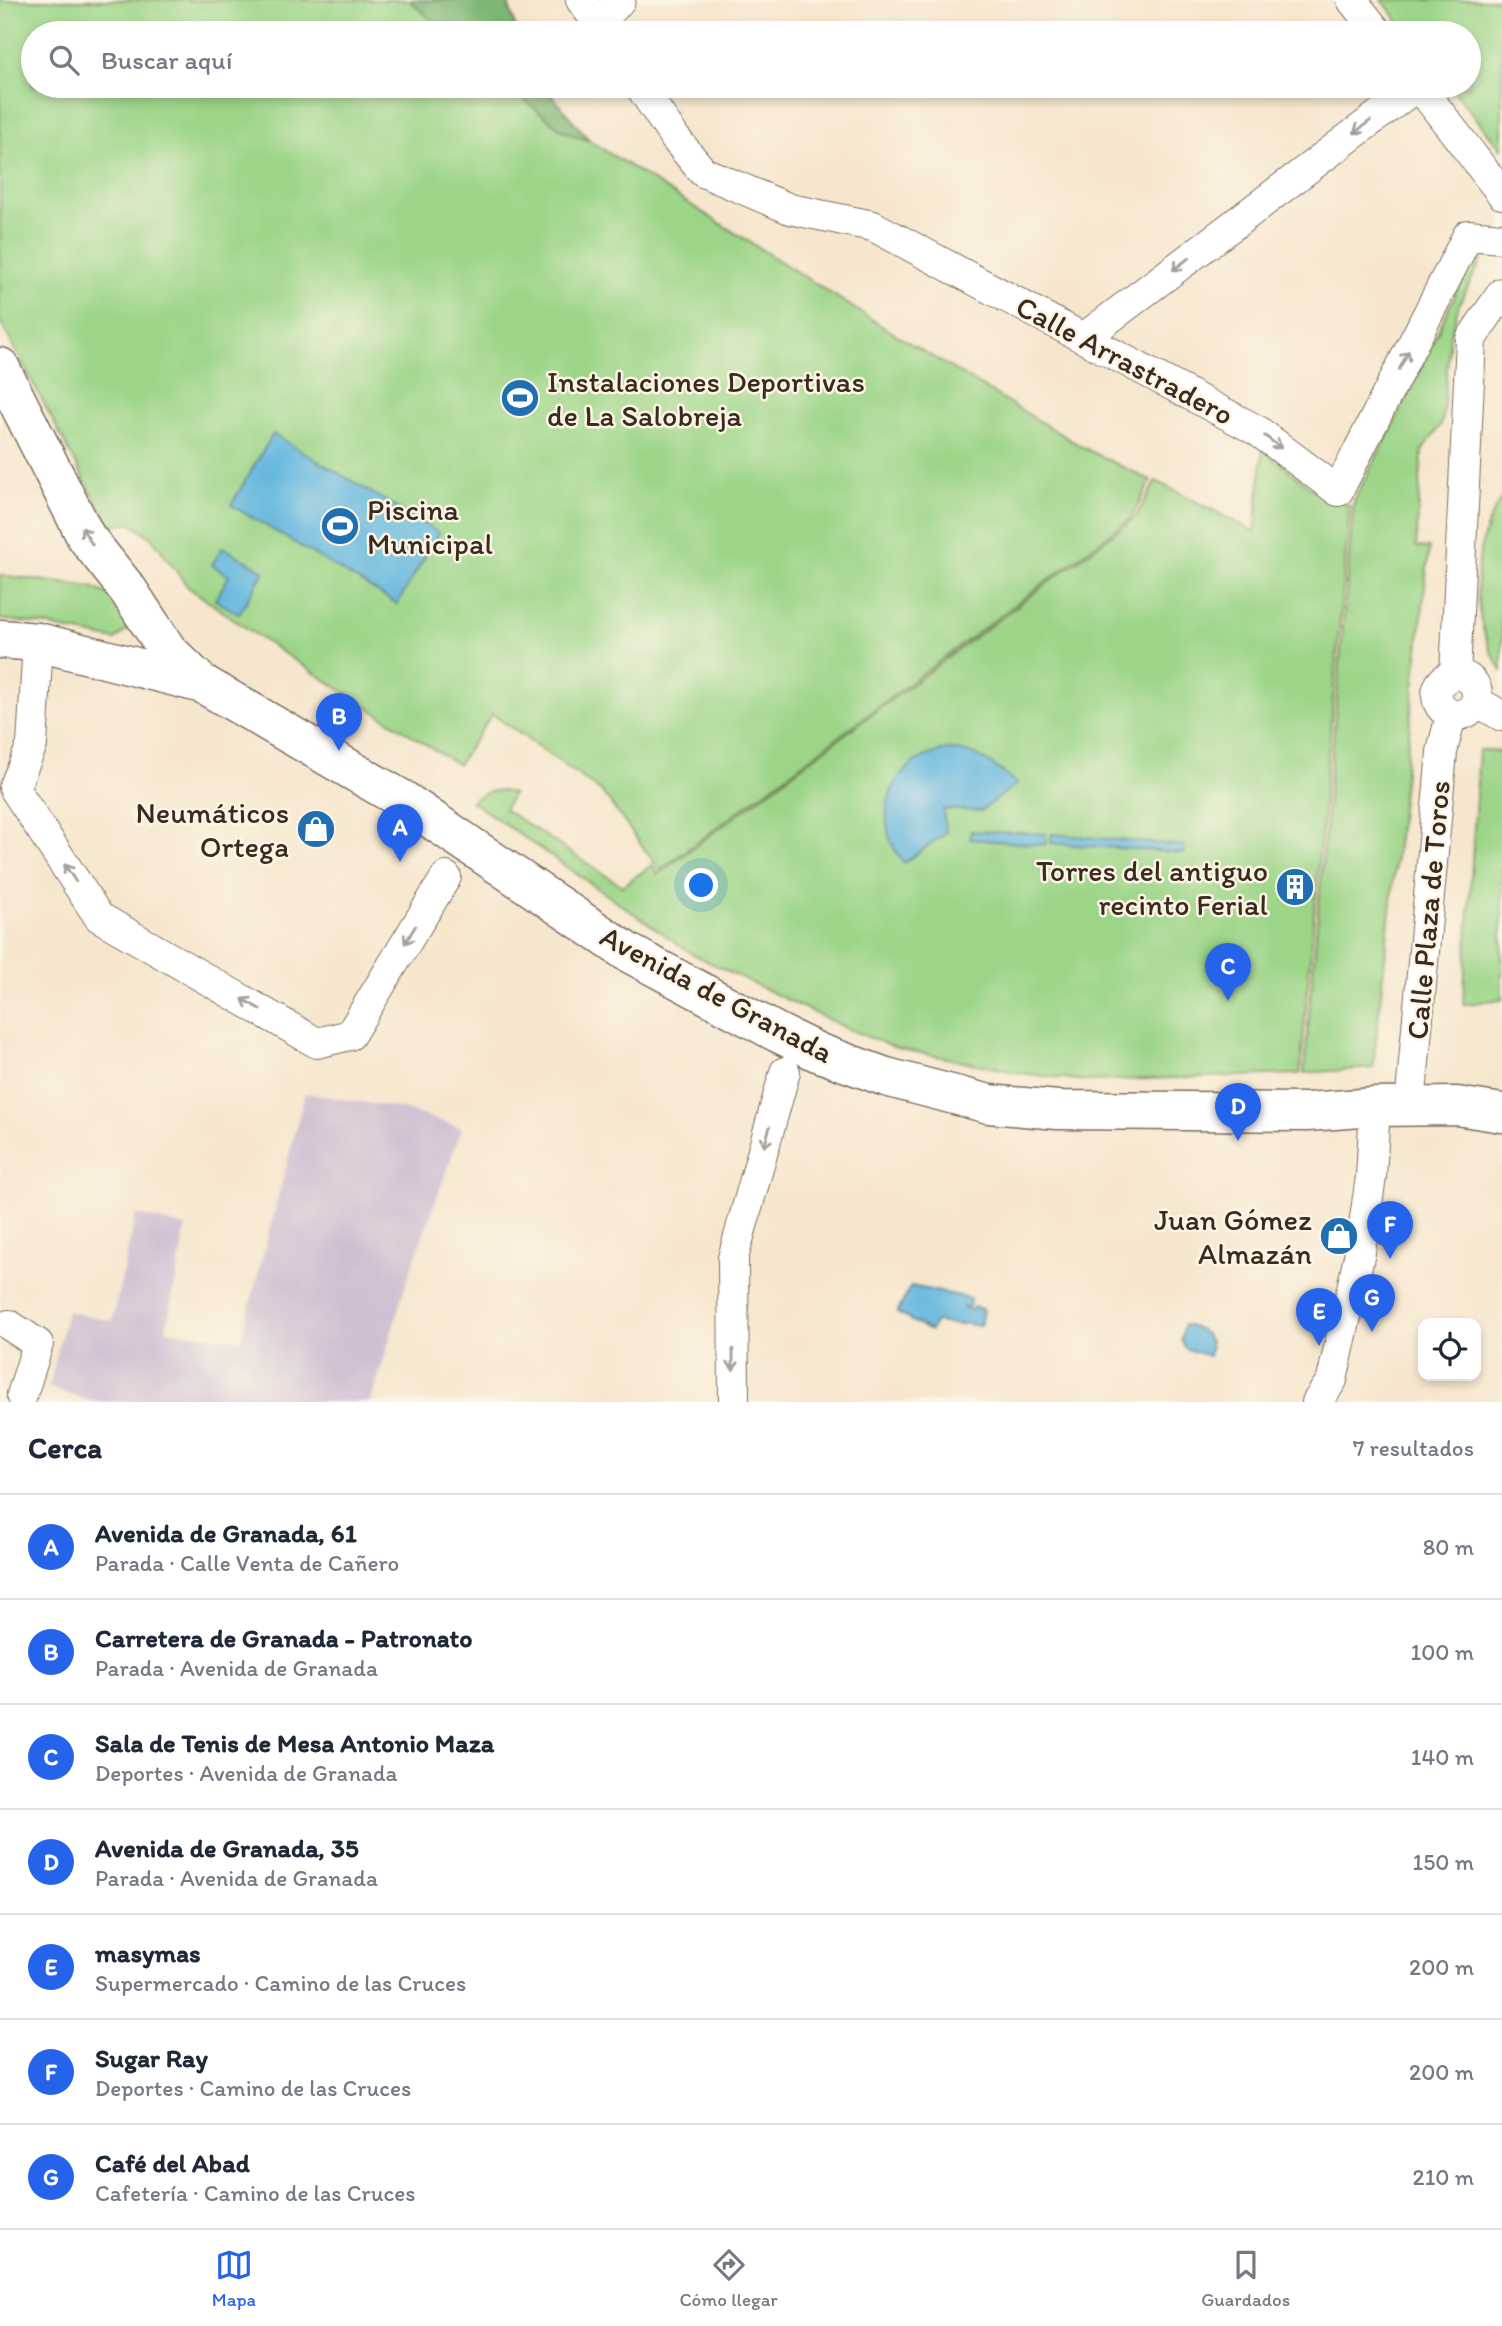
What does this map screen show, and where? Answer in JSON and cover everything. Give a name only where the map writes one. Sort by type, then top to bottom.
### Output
[{"type":"street","points":[[581,0],[596,21]]},
{"type":"street","points":[[607,21],[620,0]]},
{"type":"street","points":[[1352,0],[1369,21]]},
{"type":"street","name":"Calle Arrastradero","points":[[648,98],[675,138],[703,172],[790,209],[873,226],[1258,431],[1338,491],[1468,235],[1502,238]]},
{"type":"street","points":[[1085,337],[1402,98]]},
{"type":"street","points":[[1427,98],[1502,194]]},
{"type":"street","points":[[1463,708],[1477,695],[1473,683],[1462,675],[1455,675],[1471,339],[1502,293]]},
{"type":"street","points":[[0,367],[86,537],[128,590],[168,652],[203,684]]},
{"type":"street","name":"Avenida de Granada","points":[[0,639],[38,642],[203,684],[403,800],[627,952],[817,1052],[886,1077],[989,1104],[1058,1110],[1307,1112],[1457,1106],[1502,1113]]},
{"type":"street","points":[[38,642],[32,745],[14,788],[99,917],[317,1043],[350,1035],[446,877]]},
{"type":"street","points":[[1463,708],[1502,716]]},
{"type":"street","name":"Calle Plaza de Toros","points":[[1317,1402],[1332,1380],[1360,1252],[1371,1177],[1393,1107],[1442,752],[1463,708]]},
{"type":"street","points":[[734,1402],[733,1258],[785,1072]]},
{"type":"street","points":[[9,1325],[38,1344],[19,1393]]},
{"type":"shaded area","points":[[305,1093],[403,1109],[462,1128],[407,1280],[371,1402],[94,1402],[49,1388],[67,1311],[112,1321],[136,1214],[186,1227],[166,1330],[241,1340]]},
{"type":"green space","name":"Instalaciones Deportivas de La Salobreja","points":[[0,0],[507,0],[513,21],[21,21],[21,98],[554,98],[590,141],[898,336],[1084,448],[1151,481],[1131,518],[660,870],[602,792],[492,714],[458,765],[263,640],[188,587],[152,538],[130,523],[109,526],[0,321]]},
{"type":"green space","points":[[409,0],[507,0],[513,21],[433,21]]},
{"type":"green space","points":[[1382,0],[1502,0],[1502,150],[1460,98],[1481,98],[1481,21],[1399,21]]},
{"type":"green space","points":[[522,98],[554,98],[590,141],[563,131]]},
{"type":"green space","points":[[1477,248],[1482,250],[1482,259],[1459,304],[1450,336],[1442,423],[1422,451],[1416,547],[1429,548],[1373,1068],[1304,1073],[1354,500],[1400,412]]},
{"type":"green space","points":[[1263,449],[1312,489],[1350,506],[1300,1074],[1086,1081],[1021,1073],[896,1048],[848,1029],[694,955],[471,801],[491,791],[513,794],[504,809],[622,886],[652,865],[658,874],[1136,517],[1156,481],[1255,532]]},
{"type":"green space","points":[[1502,497],[1502,671],[1483,629],[1477,584],[1483,539]]},
{"type":"green space","points":[[0,575],[92,587],[123,602],[133,625],[115,640],[45,625],[0,619]]},
{"type":"green space","points":[[1479,750],[1502,752],[1502,1000],[1463,1004]]},
{"type":"water","points":[[273,434],[439,533],[397,604],[231,505]]},
{"type":"water","points":[[223,547],[264,571],[239,614],[215,600],[229,576],[212,565]]},
{"type":"water","points":[[945,750],[975,755],[1017,784],[981,811],[943,809],[946,833],[904,863],[896,852],[887,827],[889,800],[893,788],[900,776],[914,763]]},
{"type":"water","points":[[971,831],[1046,834],[1045,845],[970,839]]},
{"type":"water","points":[[1052,834],[1185,846],[1184,853],[1050,843]]},
{"type":"water","points":[[911,1286],[970,1298],[969,1307],[963,1309],[983,1309],[980,1326],[936,1322],[930,1331],[897,1313]]},
{"type":"water","points":[[1184,1325],[1205,1334],[1210,1343],[1209,1356],[1186,1349],[1181,1340]]},
{"type":"place","name":"Instalaciones Deportivas de La Salobreja","points":[[520,398]]},
{"type":"place","name":"Piscina Municipal","points":[[340,526]]},
{"type":"place","name":"Carretera de Granada - Patronato","points":[[339,751]]},
{"type":"place","name":"Neumáticos Ortega","points":[[316,829]]},
{"type":"place","name":"Avenida de Granada, 61","points":[[400,862]]},
{"type":"place","name":"Torres del antiguo recinto Ferial","points":[[1295,887]]},
{"type":"place","name":"Sala de Tenis de Mesa Antonio Maza","points":[[1228,1001]]},
{"type":"place","name":"Avenida de Granada, 35","points":[[1238,1141]]},
{"type":"place","name":"Juan Gómez Almazán","points":[[1339,1236]]},
{"type":"place","name":"Sugar Ray","points":[[1390,1259]]},
{"type":"place","name":"Café del Abad","points":[[1372,1332]]},
{"type":"place","name":"masymas","points":[[1319,1346]]}]
